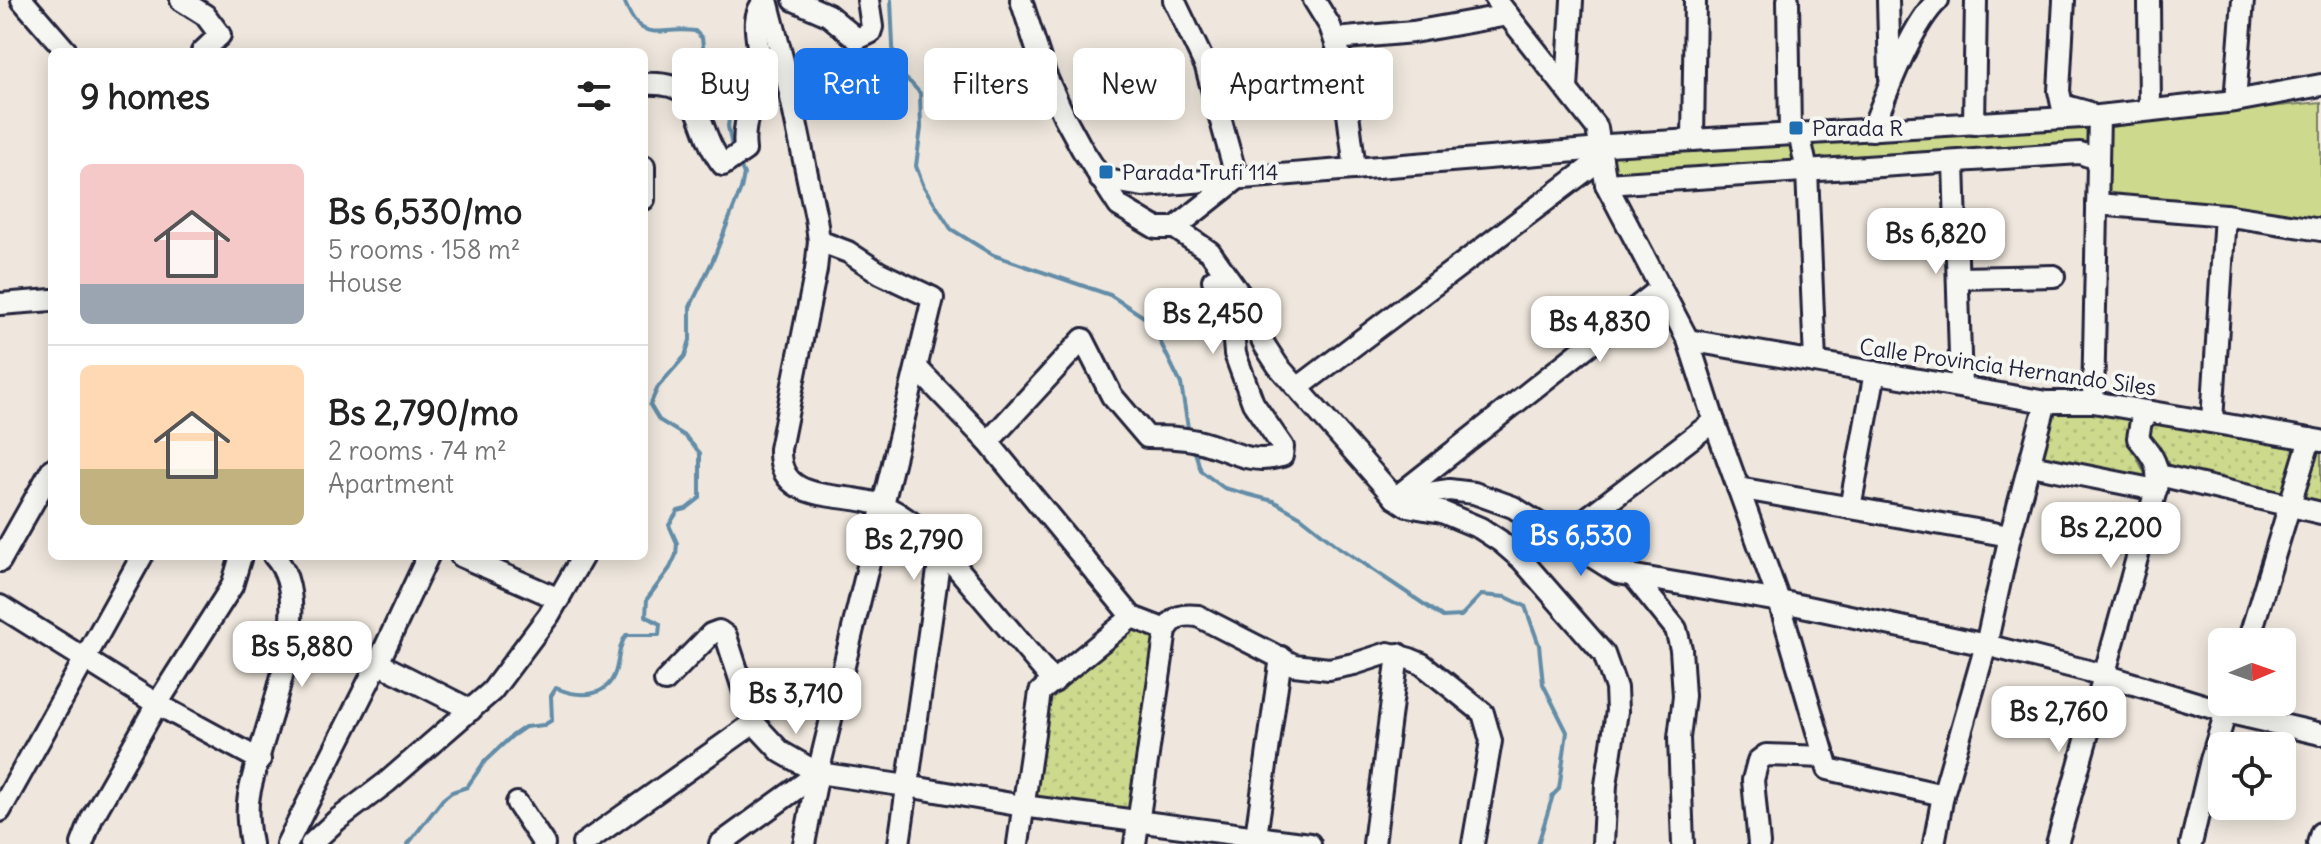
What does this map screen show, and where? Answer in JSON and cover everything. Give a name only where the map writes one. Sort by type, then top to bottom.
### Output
[{"type":"street","points":[[22,0],[64,48]]},
{"type":"street","points":[[181,0],[205,15],[220,35],[206,48]]},
{"type":"street","points":[[648,84],[666,82],[688,95],[696,107],[711,150],[723,165],[729,164],[745,150],[744,123],[760,68],[755,28],[760,6],[766,0],[785,69],[819,241],[780,449],[780,466],[784,476],[793,485],[882,505],[925,533],[1054,682]]},
{"type":"street","points":[[794,0],[828,15],[857,39],[870,33],[872,27],[868,0]]},
{"type":"street","points":[[1021,0],[1045,74],[1064,116],[1119,206],[1156,228],[1175,228],[1210,252],[1242,297],[1278,366],[1395,498],[1407,506],[1442,512],[1480,528],[1522,560],[1604,654],[1616,688],[1617,711],[1606,785],[1603,844]]},
{"type":"street","points":[[1174,0],[1206,67],[1237,179]]},
{"type":"street","points":[[1314,0],[1330,26],[1341,58],[1355,169]]},
{"type":"street","points":[[1567,89],[1572,0]]},
{"type":"street","points":[[1693,140],[1695,0]]},
{"type":"street","points":[[1788,0],[1794,133],[1807,171],[1815,362]]},
{"type":"street","points":[[1888,0],[1890,82]]},
{"type":"street","points":[[1872,130],[1890,82],[1921,21],[1938,0]]},
{"type":"street","points":[[1974,124],[1976,0]]},
{"type":"street","points":[[2064,0],[2059,91],[2062,105],[2099,116]]},
{"type":"street","points":[[2149,0],[2150,109]]},
{"type":"street","points":[[2235,101],[2243,0]]},
{"type":"street","points":[[1335,39],[1413,32],[1502,8],[1597,128],[1604,147],[1606,184],[1688,340],[1779,601],[1828,769],[1943,795]]},
{"type":"street","points":[[1100,179],[1143,186],[1693,140],[2099,116],[2235,101],[2321,85]]},
{"type":"street","points":[[2093,402],[2099,116]]},
{"type":"street","points":[[1299,387],[1593,165],[1604,147]]},
{"type":"street","points":[[1606,184],[2080,153],[2094,158],[2097,165]]},
{"type":"street","points":[[1954,163],[1961,387]]},
{"type":"street","points":[[1175,228],[1237,179]]},
{"type":"street","points":[[2097,204],[2225,215],[2321,230]]},
{"type":"street","points":[[2212,421],[2225,215]]},
{"type":"street","points":[[988,442],[1083,339],[1112,396],[1147,437],[1200,441],[1264,461],[1282,456],[1283,447],[1253,403],[1235,354],[1231,307],[1175,228]]},
{"type":"street","points":[[804,844],[818,773],[933,298],[880,273],[848,252],[819,241]]},
{"type":"street","points":[[1958,278],[2054,276]]},
{"type":"street","points":[[1395,498],[1661,288]]},
{"type":"street","points":[[0,304],[48,300]]},
{"type":"street","name":"Calle Provincia Hernando Siles","points":[[1688,340],[2046,402],[2093,402],[2316,440]]},
{"type":"street","points":[[917,368],[988,442],[1132,617],[1166,630]]},
{"type":"street","points":[[1850,508],[1875,372]]},
{"type":"street","points":[[1934,844],[1943,795],[1986,645],[2010,536],[2046,402]]},
{"type":"street","points":[[2057,844],[2158,482],[2153,456],[2138,438],[2141,421],[2150,412]]},
{"type":"street","points":[[1561,538],[1714,421]]},
{"type":"street","points":[[2252,628],[2291,506],[2316,440]]},
{"type":"street","points":[[2031,465],[2158,482],[2321,513]]},
{"type":"street","points":[[0,561],[48,476]]},
{"type":"street","points":[[1738,488],[2010,536]]},
{"type":"street","points":[[1395,498],[1449,490],[1474,493],[1513,507],[1618,573],[1779,601],[1986,645],[2208,702]]},
{"type":"street","points":[[899,844],[941,549]]},
{"type":"street","points":[[3,800],[140,560]]},
{"type":"street","points":[[82,844],[92,818],[157,704],[232,586],[240,560]]},
{"type":"street","points":[[251,844],[249,794],[284,665],[291,612],[289,582],[276,560]]},
{"type":"street","points":[[287,844],[426,560]]},
{"type":"street","points":[[470,560],[559,599]]},
{"type":"street","points":[[311,844],[492,691],[559,599],[581,560]]},
{"type":"street","points":[[1634,577],[1676,629],[1681,649],[1684,696],[1679,738],[1683,844]]},
{"type":"street","points":[[0,606],[157,704],[260,760]]},
{"type":"street","points":[[1135,844],[1166,630],[1173,619],[1183,614],[1198,616],[1294,665],[1329,669],[1388,653],[1422,664],[1483,713],[1488,726],[1491,741],[1473,844]]},
{"type":"street","points":[[1018,844],[1040,692],[1132,617]]},
{"type":"street","points":[[665,681],[711,634],[719,631],[726,636],[754,723],[781,752],[818,773],[1255,840],[1310,844]]},
{"type":"street","points":[[1374,844],[1398,654]]},
{"type":"street","points":[[1255,840],[1281,657]]},
{"type":"street","points":[[378,663],[471,710]]},
{"type":"street","points":[[2191,844],[2226,716]]},
{"type":"street","points":[[2259,716],[2321,734]]},
{"type":"street","points":[[583,844],[754,723]]},
{"type":"street","points":[[1759,844],[1753,780],[1758,761],[1766,755],[1824,757]]},
{"type":"street","points":[[720,844],[818,773]]},
{"type":"street","points":[[517,803],[544,844]]},
{"type":"street","points":[[2318,844],[2321,833]]},
{"type":"green space","points":[[2321,102],[2321,220],[2107,197],[2107,123]]},
{"type":"green space","points":[[2092,125],[2093,145],[1614,172],[1613,152]]},
{"type":"green space","points":[[2091,410],[2129,418],[2129,441],[2147,478],[2041,455],[2050,411]]},
{"type":"green space","points":[[2153,419],[2299,443],[2285,497],[2164,468],[2161,455],[2147,431]]},
{"type":"green space","points":[[2321,447],[2321,516],[2301,504],[2312,452]]},
{"type":"green space","points":[[1130,627],[1162,632],[1136,814],[1032,799],[1046,698]]},
{"type":"waterway","points":[[624,0],[637,24],[644,29],[695,31],[702,38],[706,72],[726,86],[732,98],[728,126],[733,152]]},
{"type":"waterway","points":[[891,0],[894,69],[920,93],[921,128],[916,166],[924,187],[951,229],[993,255],[1110,295],[1150,321],[1181,384],[1189,434]]},
{"type":"waterway","points":[[408,844],[443,799],[467,787],[485,761],[512,736],[525,727],[544,725],[552,720],[551,696],[556,688],[576,694],[602,690],[614,676],[626,635],[659,635],[660,624],[646,616],[647,599],[676,555],[677,543],[669,525],[678,511],[700,498],[700,453],[685,436],[659,420],[650,405],[658,387],[685,356],[690,340],[690,307],[713,260],[741,189],[744,174],[739,163]]},
{"type":"waterway","points":[[1193,446],[1201,471],[1224,488],[1273,501],[1301,517],[1339,547],[1443,617],[1461,616],[1481,595],[1506,597],[1525,606],[1539,645],[1543,684],[1567,732],[1559,789],[1553,795],[1538,844]]},
{"type":"place","name":"Parada R","points":[[1796,128]]},
{"type":"place","name":"Parada Trufi 114","points":[[1106,172]]}]
